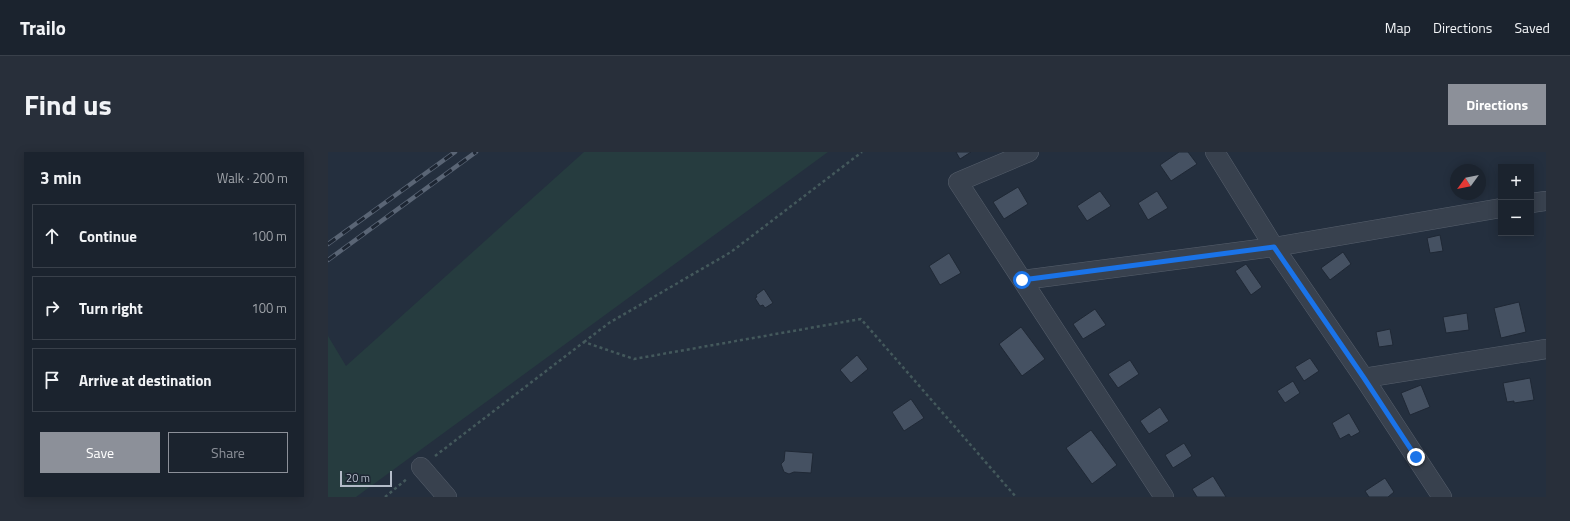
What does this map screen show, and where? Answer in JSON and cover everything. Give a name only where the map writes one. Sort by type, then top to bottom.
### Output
[{"type":"lane","points":[[1029,152],[958,182],[1164,497]]},
{"type":"lane","points":[[1215,152],[1274,247],[1364,378],[1442,497]]},
{"type":"lane","points":[[1534,203],[1546,201]]},
{"type":"lane","points":[[1022,280],[1274,247],[1498,209]]},
{"type":"lane","points":[[1364,378],[1546,349]]},
{"type":"lane","points":[[421,467],[446,497]]},
{"type":"path","points":[[385,497],[421,467],[609,323],[731,252],[862,152]]},
{"type":"path","points":[[584,342],[634,359],[862,319],[1016,497]]},
{"type":"green space","points":[[584,152],[828,152],[356,497],[328,497],[328,336],[346,366]]},
{"type":"building","points":[[956,152],[971,152],[960,159]]},
{"type":"building","points":[[1179,152],[1188,152],[1197,164],[1171,181],[1160,165]]},
{"type":"building","points":[[1018,187],[1028,204],[1004,219],[993,202]]},
{"type":"building","points":[[1100,191],[1111,206],[1087,221],[1077,206]]},
{"type":"building","points":[[1157,191],[1168,208],[1148,220],[1138,203]]},
{"type":"building","points":[[1440,235],[1443,251],[1430,253],[1427,238]]},
{"type":"building","points":[[1343,252],[1351,264],[1330,280],[1321,268]]},
{"type":"building","points":[[949,253],[961,273],[940,285],[929,266]]},
{"type":"building","points":[[1246,264],[1262,287],[1251,295],[1235,271]]},
{"type":"building","points":[[764,289],[773,303],[765,308],[763,305],[760,306],[755,298],[757,297],[756,295]]},
{"type":"building","points":[[1519,302],[1526,332],[1501,338],[1494,308]]},
{"type":"building","points":[[1095,309],[1106,325],[1083,339],[1073,324]]},
{"type":"building","points":[[1467,313],[1469,330],[1446,333],[1443,317]]},
{"type":"building","points":[[1021,327],[1045,359],[1022,376],[999,344]]},
{"type":"building","points":[[1390,329],[1393,345],[1379,347],[1376,332]]},
{"type":"building","points":[[857,355],[868,369],[851,383],[840,370]]},
{"type":"building","points":[[1310,358],[1319,371],[1304,381],[1295,367]]},
{"type":"building","points":[[1130,360],[1139,374],[1118,388],[1108,374]]},
{"type":"building","points":[[1530,378],[1534,400],[1514,403],[1514,401],[1507,402],[1503,383]]},
{"type":"building","points":[[1293,381],[1300,393],[1285,403],[1277,391]]},
{"type":"building","points":[[1421,385],[1430,407],[1410,415],[1401,393]]},
{"type":"building","points":[[911,399],[924,418],[904,431],[892,412]]},
{"type":"building","points":[[1160,407],[1169,421],[1149,434],[1140,421]]},
{"type":"building","points":[[1349,413],[1360,432],[1351,437],[1349,434],[1340,439],[1332,423]]},
{"type":"building","points":[[1091,430],[1117,465],[1092,484],[1066,448]]},
{"type":"building","points":[[1184,443],[1192,456],[1173,468],[1165,455]]},
{"type":"building","points":[[785,451],[813,453],[811,473],[794,472],[789,474],[784,472],[781,464],[784,461]]},
{"type":"building","points":[[1213,476],[1226,497],[1197,497],[1192,489]]},
{"type":"building","points":[[1385,478],[1394,492],[1388,497],[1369,497],[1365,491]]},
{"type":"railway","points":[[328,244],[455,152]]},
{"type":"railway","points":[[328,260],[476,152]]},
{"type":"route","points":[[1022,280],[1274,247],[1416,457]]}]
